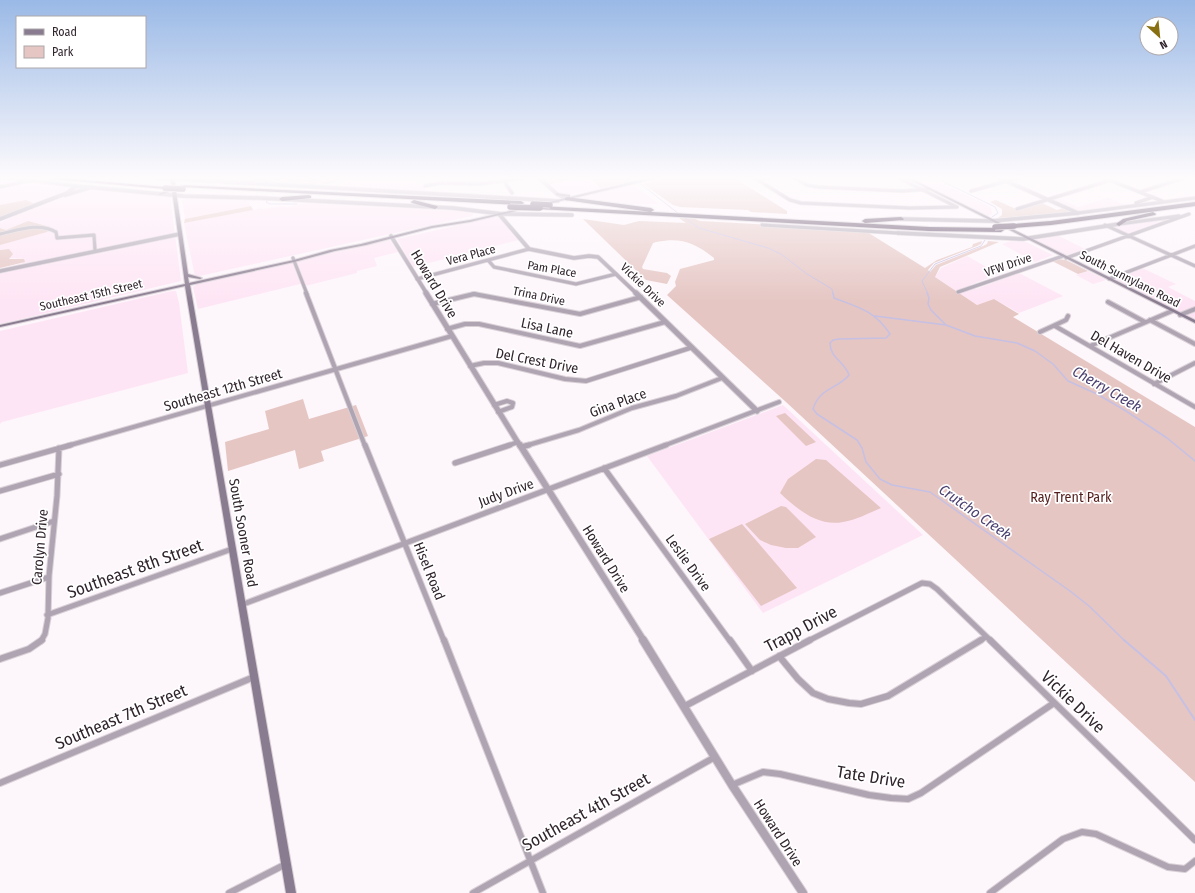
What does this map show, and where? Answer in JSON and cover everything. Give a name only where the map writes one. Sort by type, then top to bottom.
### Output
[{"type":"highway","points":[[759,219],[945,230],[1001,230],[1103,219]]},
{"type":"highway","points":[[785,219],[944,227],[995,227],[1074,219]]},
{"type":"highway","points":[[852,222],[901,219]]},
{"type":"highway","points":[[1119,224],[1131,219]]},
{"type":"highway","points":[[838,224],[898,233]]},
{"type":"main road","name":"South Sooner Road","points":[[178,219],[187,283],[290,893]]},
{"type":"main road","name":"Southeast 15th Street","points":[[466,221],[474,219]]},
{"type":"main road","name":"Southeast 15th Street","points":[[0,326],[477,219]]},
{"type":"main road","name":"South Sunnylane Road","points":[[989,219],[1195,322]]},
{"type":"main road","name":"Southeast 15th Street","points":[[187,283],[200,278],[264,266]]},
{"type":"main road","points":[[186,275],[200,278]]},
{"type":"street","points":[[503,219],[529,249]]},
{"type":"street","points":[[901,219],[992,220],[1008,219]]},
{"type":"street","name":"VFW Drive","points":[[1119,224],[1157,219]]},
{"type":"street","name":"VFW Drive","points":[[958,292],[1177,219]]},
{"type":"street","points":[[762,225],[898,233],[1028,238],[1119,224]]},
{"type":"street","points":[[1105,225],[1195,266]]},
{"type":"street","points":[[0,234],[33,228],[46,228],[54,230],[57,238],[94,235],[95,250]]},
{"type":"street","points":[[0,270],[180,233]]},
{"type":"street","points":[[0,270],[180,233]]},
{"type":"street","name":"Howard Drive","points":[[392,237],[498,412],[684,706],[732,785],[803,893]]},
{"type":"street","points":[[1109,279],[1195,246]]},
{"type":"street","name":"Vera Place","points":[[417,279],[529,249]]},
{"type":"street","name":"Vickie Drive","points":[[529,249],[574,258],[589,256],[598,257],[641,297],[690,348],[757,411]]},
{"type":"street","name":"Hisel Road","points":[[293,259],[335,369],[543,893]]},
{"type":"street","name":"Pam Place","points":[[488,260],[494,267],[569,283],[582,283],[616,274]]},
{"type":"street","name":"Trina Drive","points":[[432,304],[474,294],[572,314],[580,314],[641,297]]},
{"type":"street","points":[[1108,302],[1145,322]]},
{"type":"street","points":[[1180,315],[1195,309]]},
{"type":"street","points":[[1090,346],[1172,311]]},
{"type":"street","points":[[1040,332],[1066,320],[1068,316]]},
{"type":"street","points":[[1150,320],[1195,344]]},
{"type":"street","name":"Lisa Lane","points":[[447,329],[465,324],[479,324],[580,346],[665,322]]},
{"type":"street","name":"Del Haven Drive","points":[[1055,326],[1195,407]]},
{"type":"street","name":"Southeast 12th Street","points":[[0,465],[452,336]]},
{"type":"street","name":"Del Crest Drive","points":[[470,366],[484,363],[498,363],[564,379],[586,381],[690,348]]},
{"type":"street","points":[[1154,384],[1195,363]]},
{"type":"street","name":"Gina Place","points":[[455,463],[579,430],[632,408],[676,396],[722,378]]},
{"type":"street","points":[[494,405],[507,401],[513,403],[512,406],[498,412]]},
{"type":"street","name":"Judy Drive","points":[[241,605],[779,402]]},
{"type":"street","name":"Carolyn Drive","points":[[0,659],[37,645],[44,639],[47,630],[49,577],[58,474],[58,448]]},
{"type":"street","name":"Leslie Drive","points":[[604,468],[752,671]]},
{"type":"street","points":[[0,491],[58,474]]},
{"type":"street","points":[[0,539],[54,521]]},
{"type":"street","name":"Southeast 8th Street","points":[[47,615],[232,549]]},
{"type":"street","points":[[0,594],[49,577]]},
{"type":"street","name":"Trapp Drive","points":[[684,706],[918,583],[924,582],[932,584]]},
{"type":"street","name":"Vickie Drive","points":[[932,584],[1195,840]]},
{"type":"street","points":[[779,656],[794,676],[811,692],[826,699],[853,705],[873,702],[888,696],[986,637]]},
{"type":"street","name":"Southeast 7th Street","points":[[0,783],[254,677]]},
{"type":"street","name":"Tate Drive","points":[[732,785],[762,772],[780,774],[869,795],[908,799],[921,793],[1054,703]]},
{"type":"street","name":"Southeast 4th Street","points":[[473,893],[715,757]]},
{"type":"street","points":[[990,893],[1063,839],[1082,832],[1096,834],[1168,867],[1185,869],[1195,861]]},
{"type":"street","points":[[229,893],[286,864]]},
{"type":"shaded area","points":[[9,219],[173,219],[181,281],[0,324],[0,269],[23,263],[24,259],[9,258],[10,256],[5,249],[0,250],[0,245],[47,231],[28,221],[6,230],[0,228],[0,223]]},
{"type":"shaded area","points":[[206,219],[460,219],[195,277],[184,223]]},
{"type":"shaded area","points":[[487,219],[501,219],[519,240],[413,267],[397,239]]},
{"type":"shaded area","points":[[1165,219],[1172,219],[1128,235],[1111,226]]},
{"type":"shaded area","points":[[1057,235],[1089,251],[1071,258],[1036,240]]},
{"type":"shaded area","points":[[390,240],[398,252],[374,258],[377,266],[357,271],[357,273],[305,286],[304,283],[198,309],[193,287],[198,283]]},
{"type":"shaded area","points":[[1011,241],[1026,242],[1053,255],[1035,262],[1002,244]]},
{"type":"shaded area","points":[[967,256],[999,274],[970,285],[976,289],[1019,273],[1063,296],[1019,313],[994,299],[977,305],[935,277],[941,268]]},
{"type":"shaded area","points":[[1142,268],[1176,284],[1168,287],[1195,301],[1195,320],[1116,279]]},
{"type":"shaded area","points":[[1088,271],[1106,280],[1093,284],[1076,275]]},
{"type":"shaded area","points":[[176,291],[179,303],[188,373],[2,422],[0,424],[0,331]]},
{"type":"shaded area","points":[[783,405],[923,535],[763,613],[647,456]]},
{"type":"green space","points":[[185,219],[187,219],[207,219],[184,223]]},
{"type":"green space","name":"Ray Trent Park","points":[[583,219],[624,225],[639,221],[686,223],[680,219],[867,232],[925,268],[937,260],[972,247],[973,244],[982,241],[981,244],[977,246],[934,263],[928,270],[930,272],[936,265],[983,246],[987,244],[988,241],[999,242],[940,267],[935,277],[977,305],[994,299],[1019,314],[1013,317],[1195,427],[1195,782],[786,402],[667,295],[676,286],[675,282],[680,269],[714,260],[714,258],[700,248],[687,242],[673,240],[656,242],[653,243],[642,267],[643,269],[667,273],[671,276],[667,284],[646,280]]},
{"type":"green space","points":[[28,221],[50,227],[46,229],[48,231],[47,232],[0,245],[0,228],[6,230]]},
{"type":"green space","points":[[9,249],[13,254],[9,259],[24,259],[25,262],[0,268],[0,250]]},
{"type":"green space","points":[[1058,259],[1066,260],[1088,271],[1078,274],[1052,261]]},
{"type":"green space","points":[[303,399],[309,419],[356,405],[368,436],[321,451],[324,461],[299,469],[295,450],[228,471],[225,442],[269,429],[265,411]]},
{"type":"green space","points":[[785,413],[816,442],[806,446],[776,416]]},
{"type":"green space","points":[[816,459],[826,460],[881,508],[853,520],[834,523],[825,522],[801,511],[780,493],[788,479]]},
{"type":"green space","points":[[781,506],[786,507],[816,537],[798,548],[786,548],[771,545],[760,540],[745,524]]},
{"type":"green space","points":[[742,524],[797,588],[761,606],[709,539]]},
{"type":"waterway","name":"Crutcho Creek","points":[[686,219],[699,228],[768,248],[781,254],[807,274],[832,289],[833,294]]},
{"type":"waterway","name":"Cherry Creek","points":[[928,294],[922,281],[935,264],[981,246],[985,240]]},
{"type":"waterway","name":"Crutcho Creek","points":[[833,293],[834,298],[858,307],[872,315],[890,334],[886,338],[839,339],[833,340],[830,343],[832,352],[849,375],[845,380],[820,396],[813,409],[817,414],[857,440],[862,448],[866,462],[880,479],[892,485],[930,492],[1070,591],[1089,606],[1125,641]]},
{"type":"waterway","name":"Cherry Creek","points":[[927,293],[929,298],[928,304],[931,310],[946,325]]},
{"type":"waterway","points":[[875,316],[946,325]]},
{"type":"waterway","name":"Cherry Creek","points":[[946,325],[975,336],[1017,343],[1035,351],[1053,364],[1068,381],[1097,394],[1126,411],[1167,438],[1195,461]]},
{"type":"waterway","name":"Crutcho Creek","points":[[1124,640],[1166,676],[1195,720]]}]
